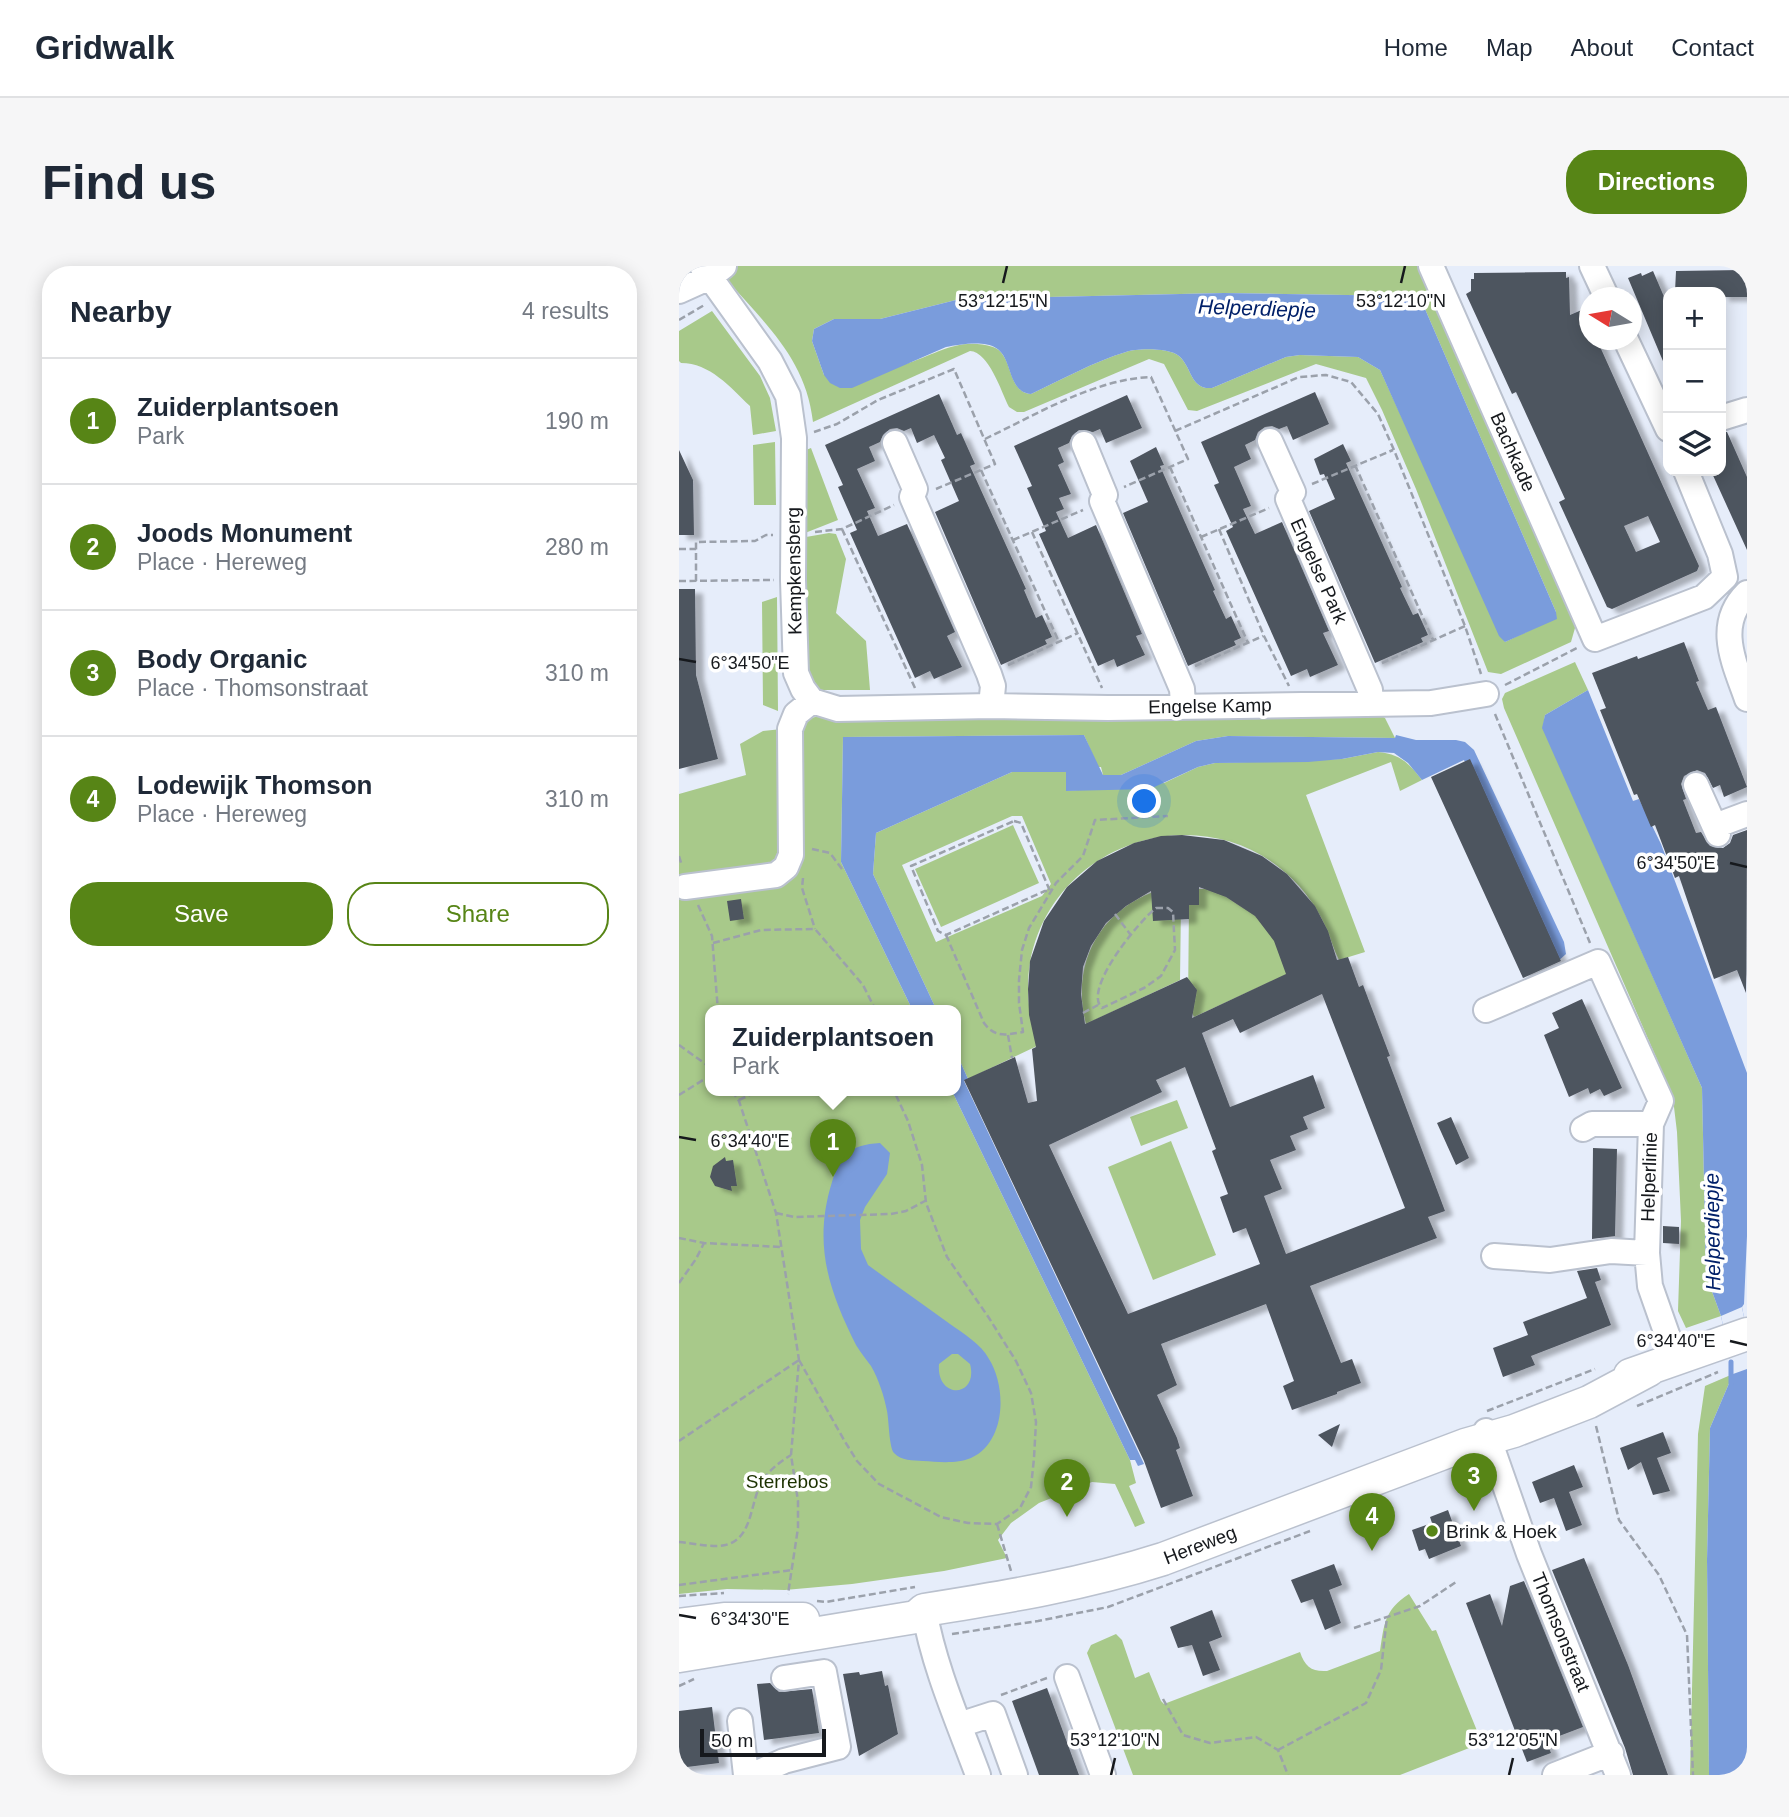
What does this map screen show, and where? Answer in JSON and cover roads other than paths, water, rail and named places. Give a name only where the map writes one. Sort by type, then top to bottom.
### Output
[{"type":"main road","name":"Hereweg","points":[[679,1625],[724,1619],[817,1619],[913,1604],[922,1598],[1045,1590],[1124,1572],[1480,1438],[1514,1431],[1589,1402],[1663,1365],[1734,1348]]},
{"type":"main road","name":"Hereweg","points":[[679,1656],[916,1617],[922,1598]]},
{"type":"street","name":"Bachkade","points":[[1431,266],[1595,639],[1704,597],[1725,577],[1720,554],[1688,476]]},
{"type":"street","points":[[1592,266],[1602,287]]},
{"type":"street","points":[[679,276],[709,274]]},
{"type":"street","points":[[679,291],[709,274]]},
{"type":"street","name":"Kempkensberg","points":[[709,274],[770,361],[788,396],[794,438],[793,580],[796,673],[812,701]]},
{"type":"street","points":[[1631,350],[1663,418]]},
{"type":"street","points":[[1726,416],[1747,410]]},
{"type":"street","name":"Engelse Park","points":[[1270,441],[1370,690],[1371,704]]},
{"type":"street","points":[[895,443],[915,489],[912,497],[989,674],[993,686],[991,706]]},
{"type":"street","points":[[1084,444],[1103,498],[1182,689],[1183,706]]},
{"type":"street","points":[[1747,593],[1729,621],[1728,636],[1731,654],[1747,699]]},
{"type":"street","name":"Engelse Kamp","points":[[812,701],[838,709],[991,706],[1108,708],[1431,703],[1486,694]]},
{"type":"street","points":[[689,886],[776,875],[786,867],[791,850],[790,729],[796,713],[812,701]]},
{"type":"street","points":[[1696,785],[1716,830],[1747,814]]},
{"type":"street","name":"Helperlinie","points":[[1486,1010],[1598,962],[1661,1101],[1651,1129],[1647,1253],[1663,1365]]},
{"type":"street","points":[[1494,1255],[1550,1259],[1611,1251],[1647,1253]]},
{"type":"street","name":"Thomsonstraat","points":[[1480,1438],[1614,1764],[1555,1775]]},
{"type":"street","points":[[922,1598],[929,1637],[978,1775]]},
{"type":"street","points":[[753,1775],[784,1761],[838,1746],[824,1672],[784,1678]]},
{"type":"street","points":[[1067,1677],[1103,1775]]},
{"type":"street","points":[[960,1725],[993,1714],[1015,1775]]},
{"type":"street","points":[[740,1721],[746,1775]]},
{"type":"water","points":[[1224,293],[1408,296],[1418,300],[1425,309],[1557,619],[1505,642],[1499,636],[1380,370],[1358,357],[1286,357],[1212,388],[1205,388],[1195,382],[1183,361],[1174,353],[1138,350],[1102,360],[1031,394],[1018,387],[1005,359],[996,348],[978,344],[946,347],[852,388],[840,388],[830,383],[824,375],[812,341],[814,329],[834,319],[880,319],[960,299]]},
{"type":"water","points":[[1588,690],[1633,801],[1639,799],[1661,844],[1747,1073],[1747,1236],[1742,1307],[1747,1333],[1747,1775],[1709,1775],[1707,1560],[1710,1428],[1733,1374],[1721,1316],[1706,1275],[1702,1088],[1542,728],[1545,715]]},
{"type":"water","points":[[1084,735],[1103,775],[1121,775],[1196,741],[1228,736],[1395,738],[1396,735],[1416,740],[1465,742],[1474,750],[1564,942],[1566,954],[1556,963],[1464,760],[1422,780],[1408,763],[1394,753],[1378,752],[1308,762],[1215,763],[1198,767],[1150,789],[1066,791],[1066,772],[1012,772],[876,833],[873,874],[934,1005],[910,1005],[841,862],[843,737]]},
{"type":"water","points":[[961,1063],[968,1079],[964,1081],[1144,1464],[1138,1466],[1135,1460],[1130,1460],[954,1096],[961,1096]]},
{"type":"water","points":[[880,1143],[890,1153],[887,1174],[865,1207],[860,1220],[861,1249],[868,1265],[972,1340],[986,1354],[999,1384],[1000,1413],[997,1427],[983,1450],[966,1460],[911,1460],[894,1453],[879,1382],[856,1345],[831,1285],[826,1265],[824,1225],[832,1182],[839,1164],[848,1153]],"holes":[[[952,1354],[958,1354],[970,1364],[971,1375],[969,1383],[957,1390],[944,1384],[939,1364]]]},
{"type":"waterway","name":"Helperdiepje","points":[[1731,1362],[1731,1383]]},
{"type":"place","name":"Zuiderplantsoen","points":[[833,1177]]},
{"type":"place","name":"Body Organic","points":[[1474,1511]]},
{"type":"place","name":"Joods Monument","points":[[1067,1517]]},
{"type":"place","name":"Brink & Hoek","points":[[1432,1531]]},
{"type":"place","name":"Lodewijk Thomson","points":[[1372,1551]]},
{"type":"park label","name":"Sterrebos","points":[[787,1481]]}]
